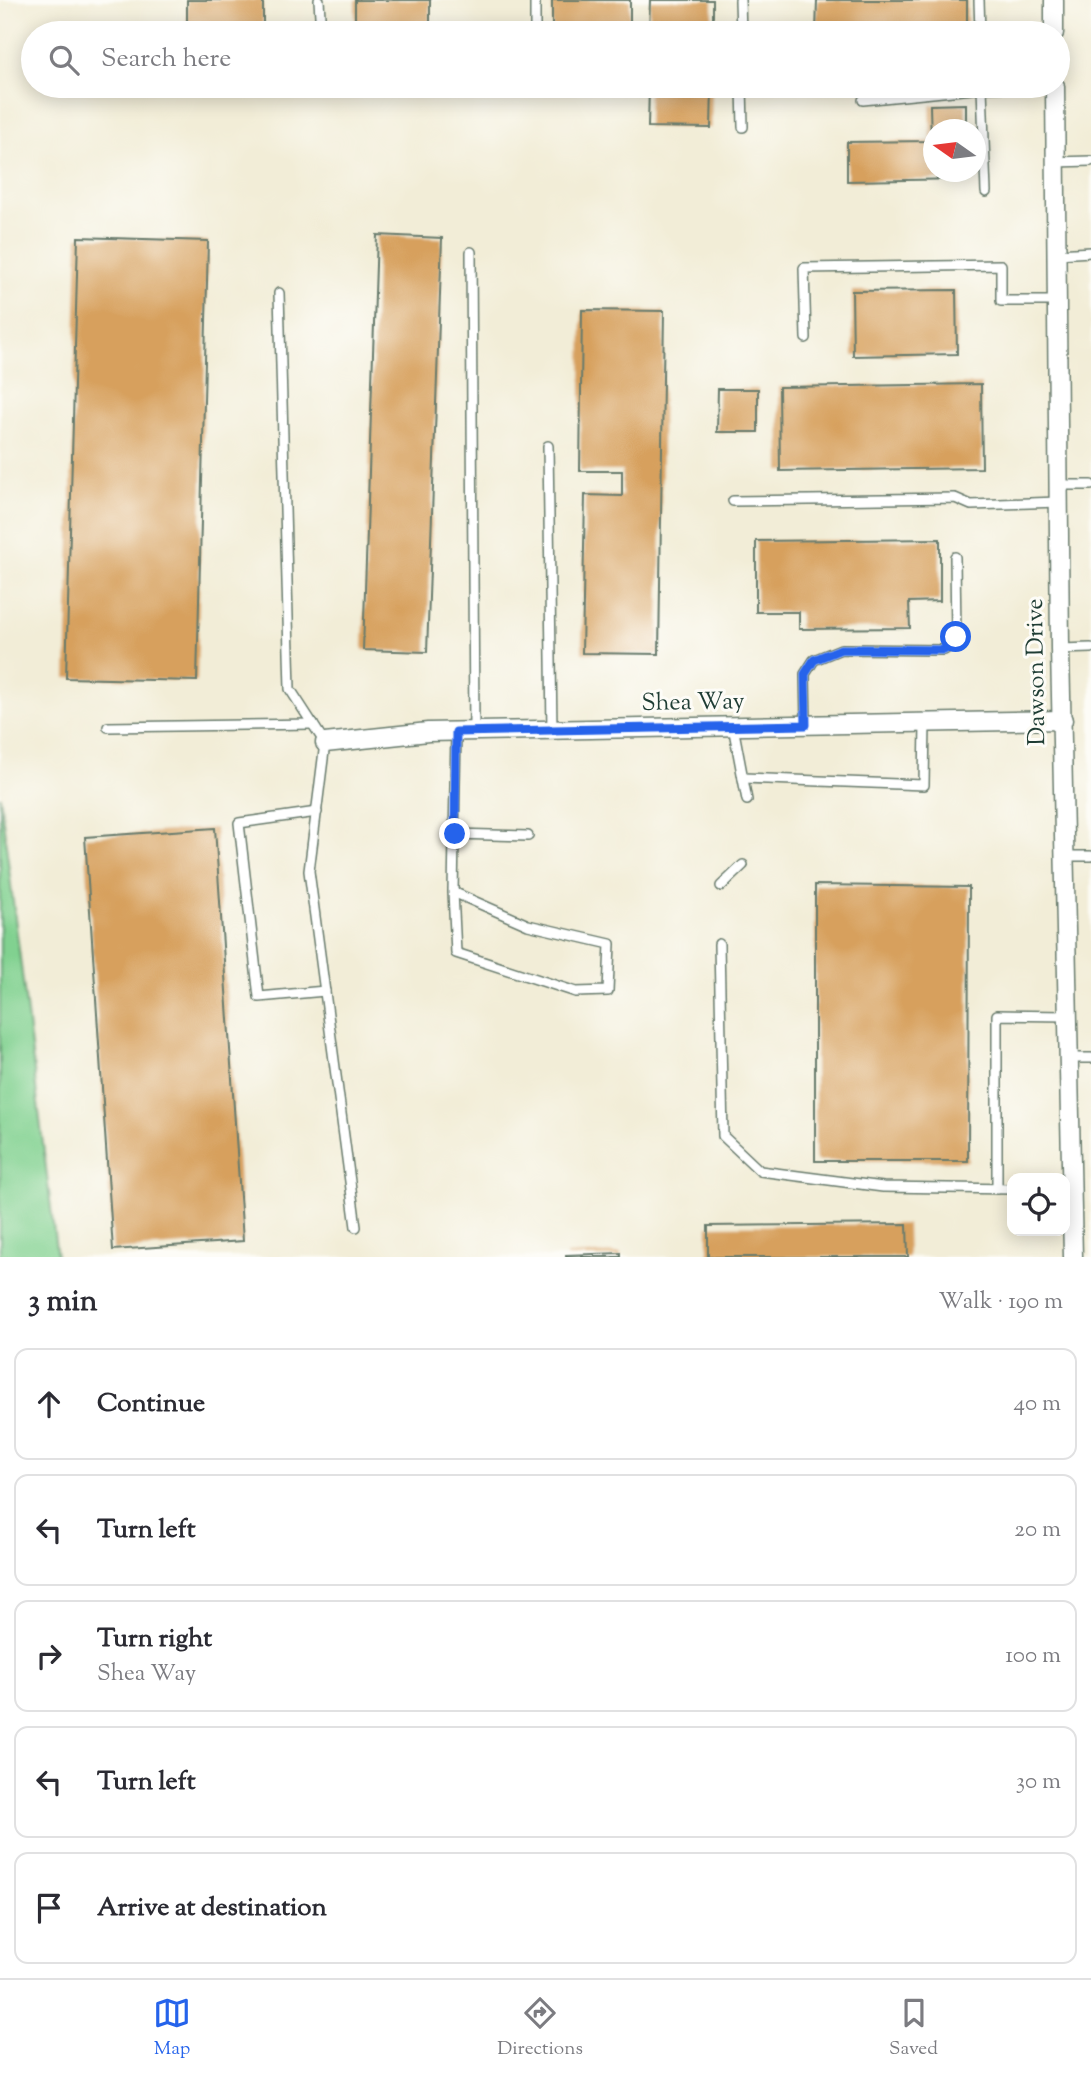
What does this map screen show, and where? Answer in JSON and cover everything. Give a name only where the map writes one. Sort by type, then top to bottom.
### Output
[{"type":"street","points":[[1054,0],[1054,21]]},
{"type":"street","name":"Dawson Drive","points":[[1055,98],[1060,649],[1069,1058],[1068,1173]]},
{"type":"street","name":"Shea Way","points":[[325,743],[428,732],[1063,720]]},
{"type":"street","name":"Dawson Drive","points":[[1070,1217],[1073,1257]]},
{"type":"lane","points":[[319,0],[320,21]]},
{"type":"lane","points":[[535,0],[535,21]]},
{"type":"lane","points":[[740,0],[741,21]]},
{"type":"lane","points":[[979,0],[980,21]]},
{"type":"lane","points":[[742,98],[743,127]]},
{"type":"lane","points":[[863,100],[881,98]]},
{"type":"lane","points":[[982,98],[986,192]]},
{"type":"lane","points":[[1056,162],[1091,161]]},
{"type":"lane","points":[[471,252],[474,731]]},
{"type":"lane","points":[[1057,254],[1091,252]]},
{"type":"lane","points":[[806,338],[804,268],[1001,265],[1001,301],[1057,301]]},
{"type":"lane","points":[[279,293],[290,689],[325,743],[309,871],[356,1227]]},
{"type":"lane","points":[[548,446],[552,730]]},
{"type":"lane","points":[[733,501],[955,498],[971,505],[1059,494],[1091,485]]},
{"type":"lane","points":[[806,725],[805,674],[814,660],[841,649],[944,650],[951,645],[956,637],[955,556]]},
{"type":"lane","points":[[1060,649],[1091,648]]},
{"type":"lane","points":[[743,778],[924,785],[925,723]]},
{"type":"lane","points":[[108,727],[313,724]]},
{"type":"lane","points":[[733,726],[747,800]]},
{"type":"lane","points":[[453,892],[528,925],[610,944],[608,991],[576,992],[456,953],[453,892],[456,732]]},
{"type":"lane","points":[[317,812],[239,823],[259,997],[325,991]]},
{"type":"lane","points":[[455,834],[527,836]]},
{"type":"lane","points":[[1065,856],[1091,856]]},
{"type":"lane","points":[[721,887],[743,865]]},
{"type":"lane","points":[[719,944],[723,1136],[760,1171],[883,1187],[1007,1189]]},
{"type":"lane","points":[[997,1189],[997,1015],[1068,1016]]},
{"type":"lane","points":[[1069,1058],[1091,1058]]},
{"type":"green space","points":[[0,796],[57,1257],[0,1257]]},
{"type":"building","points":[[187,0],[263,0],[263,21],[187,21]]},
{"type":"building","points":[[355,0],[430,0],[430,21],[355,21]]},
{"type":"building","points":[[552,0],[630,0],[630,21],[552,21]]},
{"type":"building","points":[[650,0],[713,0],[713,21],[649,21]]},
{"type":"building","points":[[817,0],[967,0],[967,21],[816,21]]},
{"type":"building","points":[[649,98],[712,98],[711,128],[648,127]]},
{"type":"building","points":[[966,104],[966,119],[930,119],[930,105]]},
{"type":"building","points":[[923,141],[923,180],[847,181],[847,142]]},
{"type":"building","points":[[377,235],[442,238],[427,652],[363,650]]},
{"type":"building","points":[[78,237],[208,241],[197,681],[66,678]]},
{"type":"building","points":[[956,290],[957,354],[853,356],[852,291]]},
{"type":"building","points":[[582,310],[664,311],[659,654],[582,653],[585,495],[622,496],[622,471],[580,471]]},
{"type":"building","points":[[981,384],[982,468],[780,471],[779,387]]},
{"type":"building","points":[[718,389],[758,389],[758,432],[717,432]]},
{"type":"building","points":[[940,539],[940,601],[909,602],[910,628],[799,629],[799,612],[756,612],[756,541]]},
{"type":"building","points":[[215,828],[243,1241],[113,1250],[85,837]]},
{"type":"building","points":[[815,885],[969,887],[968,1161],[815,1161]]},
{"type":"building","points":[[907,1224],[908,1257],[708,1257],[708,1226]]},
{"type":"building","points":[[621,1253],[621,1257],[566,1257],[566,1255]]},
{"type":"route","points":[[455,834],[456,732],[806,725],[805,674],[814,660],[841,649],[944,650],[956,637]]}]
